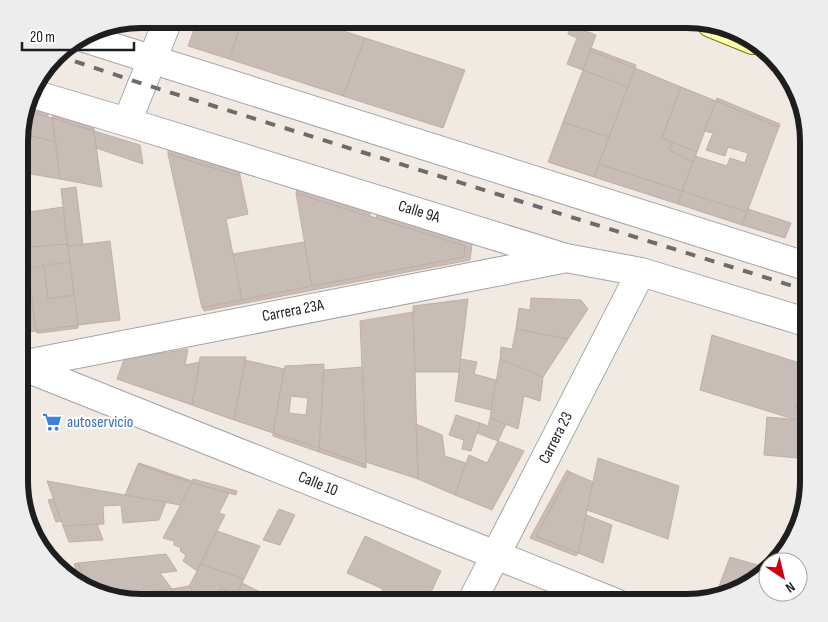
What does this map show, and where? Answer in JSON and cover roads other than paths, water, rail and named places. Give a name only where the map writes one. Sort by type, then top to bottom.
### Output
[{"type":"street","points":[[127,122],[165,28]]},
{"type":"street","points":[[90,40],[800,263]]},
{"type":"street","name":"Calle 9A","points":[[37,95],[566,258],[641,272],[800,320]]},
{"type":"street","name":"Carrera 23A","points":[[28,363],[566,258]]},
{"type":"street","name":"Carrera 23","points":[[476,594],[641,272]]},
{"type":"street","name":"Calle 10","points":[[28,368],[594,594]]},
{"type":"railway","points":[[64,58],[143,84],[800,288]]},
{"type":"place","name":"autoservicio","points":[[52,422]]}]
